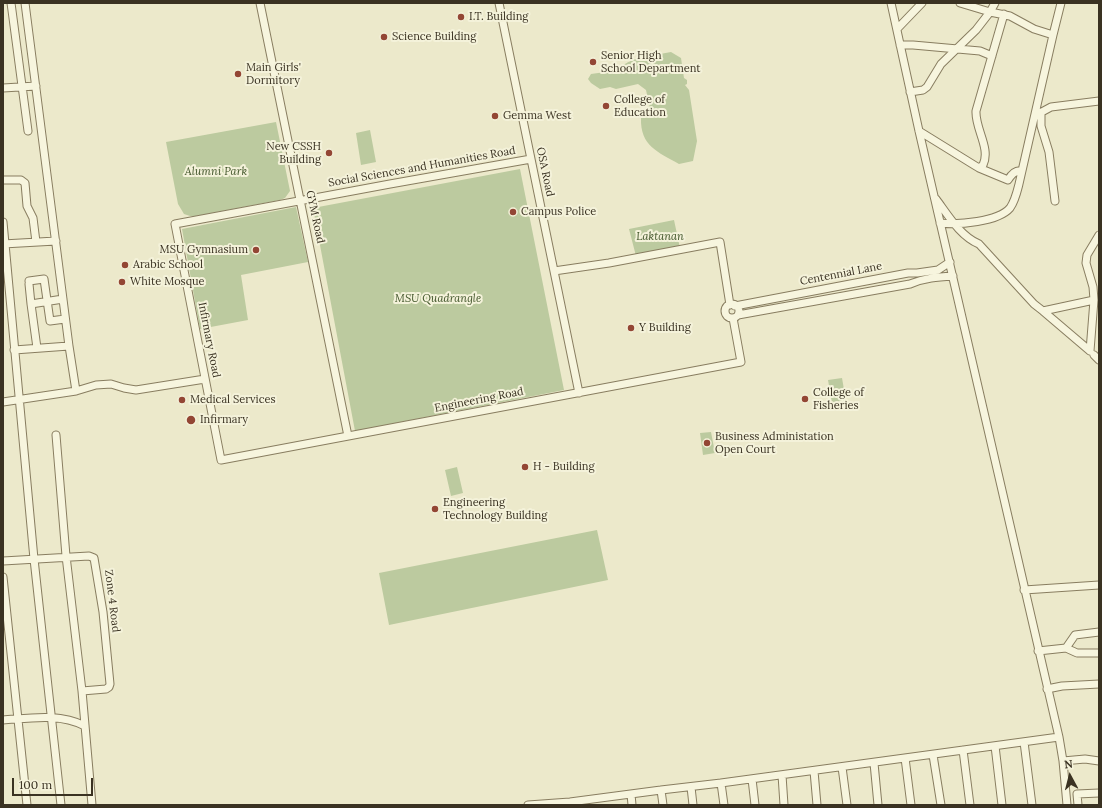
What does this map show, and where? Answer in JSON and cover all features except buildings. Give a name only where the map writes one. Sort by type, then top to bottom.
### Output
[{"type":"street","points":[[12,3],[28,131]]},
{"type":"street","points":[[25,3],[68,346],[76,391]]},
{"type":"street","name":"GYM Road","points":[[260,3],[348,436]]},
{"type":"street","name":"OSA Road","points":[[499,3],[579,393]]},
{"type":"street","points":[[891,3],[910,92],[1059,737],[1067,805]]},
{"type":"street","points":[[896,29],[922,3]]},
{"type":"street","points":[[960,3],[990,12],[1004,14],[1042,32],[1053,35]]},
{"type":"street","points":[[910,92],[927,88],[941,64],[976,30],[990,12],[994,3]]},
{"type":"street","points":[[1055,201],[1049,152],[1038,114],[1038,98],[1061,3]]},
{"type":"street","points":[[979,168],[983,165],[985,151],[976,122],[976,111],[1004,14]]},
{"type":"street","points":[[900,45],[955,49],[980,52],[992,56]]},
{"type":"street","points":[[3,88],[36,86]]},
{"type":"street","points":[[1038,98],[1051,107]]},
{"type":"street","points":[[940,223],[955,224],[981,222],[1009,209],[1016,197],[1038,114],[1051,107],[1099,101]]},
{"type":"street","points":[[919,131],[979,168],[1008,180],[1011,174],[1022,171]]},
{"type":"street","name":"Social Sciences and Humanities Road","points":[[175,224],[531,159]]},
{"type":"street","points":[[3,180],[20,180],[25,183],[27,206],[33,218],[36,242]]},
{"type":"street","points":[[935,197],[969,240],[979,244],[1034,304],[1090,351],[1094,300],[1092,281],[1086,263],[1087,256],[1099,235]]},
{"type":"street","points":[[3,222],[34,559],[61,805]]},
{"type":"street","name":"Infirmary Road","points":[[175,224],[221,460]]},
{"type":"street","points":[[4,244],[56,241]]},
{"type":"street","points":[[554,271],[609,263],[720,242],[733,305],[739,311],[735,316],[730,318],[725,314],[726,308],[733,305]]},
{"type":"street","name":"Centennial Lane","points":[[938,273],[950,262]]},
{"type":"street","points":[[908,273],[910,284]]},
{"type":"street","name":"Centennial Lane","points":[[733,305],[908,273],[926,275],[938,273],[953,276]]},
{"type":"street","name":"Centennial Lane","points":[[735,316],[910,284],[926,275]]},
{"type":"street","points":[[37,348],[29,282],[44,279],[50,321],[65,319]]},
{"type":"street","points":[[875,279],[877,290]]},
{"type":"street","points":[[828,288],[830,298]]},
{"type":"street","points":[[784,296],[787,306]]},
{"type":"street","points":[[31,304],[63,300]]},
{"type":"street","points":[[1043,311],[1094,300]]},
{"type":"street","name":"Engineering Road","points":[[221,460],[741,362],[735,316]]},
{"type":"street","points":[[14,350],[68,346]]},
{"type":"street","points":[[3,402],[76,391],[91,386],[108,384],[124,388],[142,389],[205,379]]},
{"type":"street","points":[[56,435],[66,556],[82,691],[92,805]]},
{"type":"street","name":"Zone 4 Road","points":[[3,561],[66,556],[89,556],[94,558],[103,612],[109,687],[106,689],[82,691]]},
{"type":"street","points":[[3,577],[27,805]]},
{"type":"street","points":[[1024,590],[1099,585]]},
{"type":"street","points":[[1066,648],[1075,635],[1099,632]]},
{"type":"street","points":[[1038,651],[1066,648],[1077,653],[1099,653]]},
{"type":"street","points":[[1047,688],[1099,684]]},
{"type":"street","points":[[3,720],[52,717],[66,719],[85,726]]},
{"type":"street","points":[[528,805],[570,804],[602,801],[631,794],[814,771],[1059,737]]},
{"type":"street","points":[[1024,742],[1032,805]]},
{"type":"street","points":[[995,746],[1002,805]]},
{"type":"street","points":[[963,750],[970,805]]},
{"type":"street","points":[[933,755],[941,805]]},
{"type":"street","points":[[904,758],[910,805]]},
{"type":"street","points":[[1063,761],[1085,759],[1099,761]]},
{"type":"street","points":[[874,763],[878,805]]},
{"type":"street","points":[[842,767],[847,805]]},
{"type":"street","points":[[814,771],[817,805]]},
{"type":"street","points":[[782,775],[784,805]]},
{"type":"street","points":[[752,779],[755,805]]},
{"type":"street","points":[[721,783],[724,805]]},
{"type":"street","points":[[691,787],[693,805]]},
{"type":"street","points":[[661,790],[663,805]]},
{"type":"street","points":[[1078,805],[1077,794],[1099,793]]},
{"type":"street","points":[[631,794],[632,805]]},
{"type":"green space","points":[[671,52],[681,58],[684,78],[687,80],[687,84],[685,85],[689,90],[697,141],[693,161],[679,164],[657,152],[647,142],[641,128],[641,118],[645,118],[651,113],[646,90],[638,84],[616,89],[610,87],[600,89],[588,79],[591,74],[612,70],[633,60],[648,58],[649,60],[653,60],[660,54]]},
{"type":"green space","name":"Alumni Park","points":[[276,122],[290,191],[285,198],[196,216],[184,214],[178,204],[166,142]]},
{"type":"green space","points":[[370,130],[376,162],[361,165],[356,133]]},
{"type":"green space","name":"MSU Quadrangle","points":[[520,169],[564,390],[355,431],[313,208]]},
{"type":"green space","points":[[296,207],[308,262],[241,275],[248,320],[200,329],[182,229]]},
{"type":"green space","name":"Laktanan","points":[[674,220],[680,248],[636,256],[629,229]]},
{"type":"green space","points":[[842,378],[846,401],[832,403],[828,380]]},
{"type":"green space","name":"Business Administation Open Court","points":[[711,432],[715,453],[703,455],[700,433]]},
{"type":"green space","points":[[457,467],[463,493],[451,496],[445,470]]},
{"type":"green space","points":[[597,530],[608,580],[389,625],[379,573]]},
{"type":"place","name":"I.T. Building","points":[[461,17]]},
{"type":"place","name":"Science Building","points":[[384,37]]},
{"type":"place","name":"Senior High School Department","points":[[593,62]]},
{"type":"place","name":"Main Girls' Dormitory","points":[[238,74]]},
{"type":"place","name":"College of Education","points":[[606,106]]},
{"type":"place","name":"Gemma West","points":[[495,116]]},
{"type":"place","name":"New CSSH Building","points":[[329,153]]},
{"type":"place","name":"Campus Police","points":[[513,212]]},
{"type":"place","name":"MSU Gymnasium","points":[[256,250]]},
{"type":"place","name":"Arabic School","points":[[125,265]]},
{"type":"place","name":"White Mosque","points":[[122,282]]},
{"type":"place","name":"Y Building","points":[[631,328]]},
{"type":"place","name":"College of Fisheries","points":[[805,399]]},
{"type":"place","name":"Medical Services","points":[[182,400]]},
{"type":"place","name":"Infirmary","points":[[191,420]]},
{"type":"place","name":"Business Administation Open Court","points":[[707,443]]},
{"type":"place","name":"H - Building","points":[[525,467]]},
{"type":"place","name":"Engineering Technology Building","points":[[435,509]]}]
